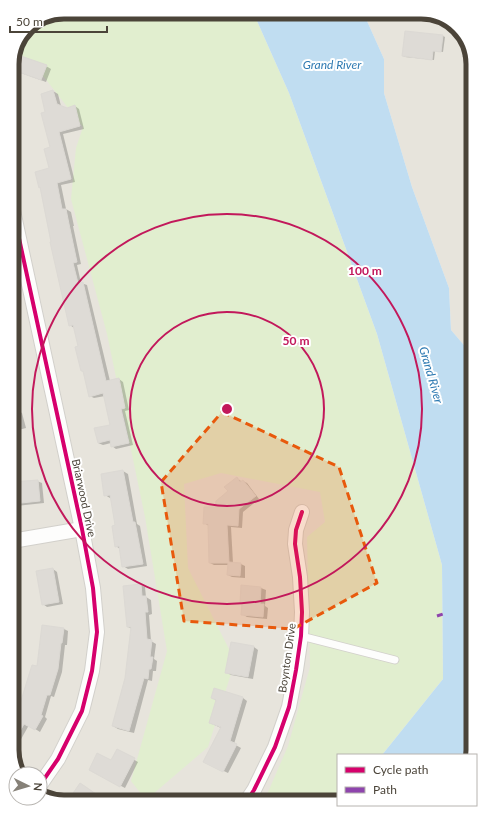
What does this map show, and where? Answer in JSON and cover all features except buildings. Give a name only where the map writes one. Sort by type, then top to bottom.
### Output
[{"type":"street","name":"Briarwood Drive","points":[[19,238],[82,529],[93,588],[96,632],[92,672],[82,711],[58,759],[48,773]]},
{"type":"street","name":"Boynton Drive","points":[[251,795],[275,747],[289,707],[296,670],[301,636],[302,612],[300,577],[295,544],[296,530],[302,512]]},
{"type":"street","points":[[19,540],[82,529]]},
{"type":"lane","points":[[301,636],[395,660]]},
{"type":"highlighted area","points":[[222,412],[339,467],[377,583],[293,629],[184,621],[161,482]]},
{"type":"shaded area","points":[[366,19],[424,19],[436,21],[455,34],[464,49],[466,64],[466,348],[451,330],[449,288],[412,187],[384,93],[384,59]]},
{"type":"shaded area","points":[[19,62],[289,93],[382,754],[337,754],[337,795],[61,795],[49,793],[48,766],[22,766],[19,756]]},
{"type":"green space","points":[[58,19],[256,19],[289,93],[377,334],[442,565],[443,679],[383,754],[337,754],[337,795],[267,795],[288,746],[310,667],[307,537],[325,522],[320,492],[221,473],[184,484],[188,568],[235,661],[208,747],[152,795],[142,795],[131,781],[167,651],[145,517],[107,334],[71,199],[76,148],[83,127],[40,72],[19,70],[19,61],[28,36],[41,25],[49,21]]},
{"type":"water","name":"Grand River","points":[[256,19],[366,19],[384,59],[384,93],[412,187],[449,288],[451,330],[466,348],[466,754],[383,754],[443,679],[442,565],[377,334],[289,93]]},
{"type":"marked path","points":[[437,616],[443,614]]},
{"type":"cycle path","points":[[19,238],[82,529],[93,588],[97,632],[92,671],[82,711],[58,759],[48,773]]},
{"type":"cycle path","points":[[251,795],[275,747],[289,707],[296,670],[301,636],[302,612],[300,577],[295,544],[296,530],[302,512]]}]
